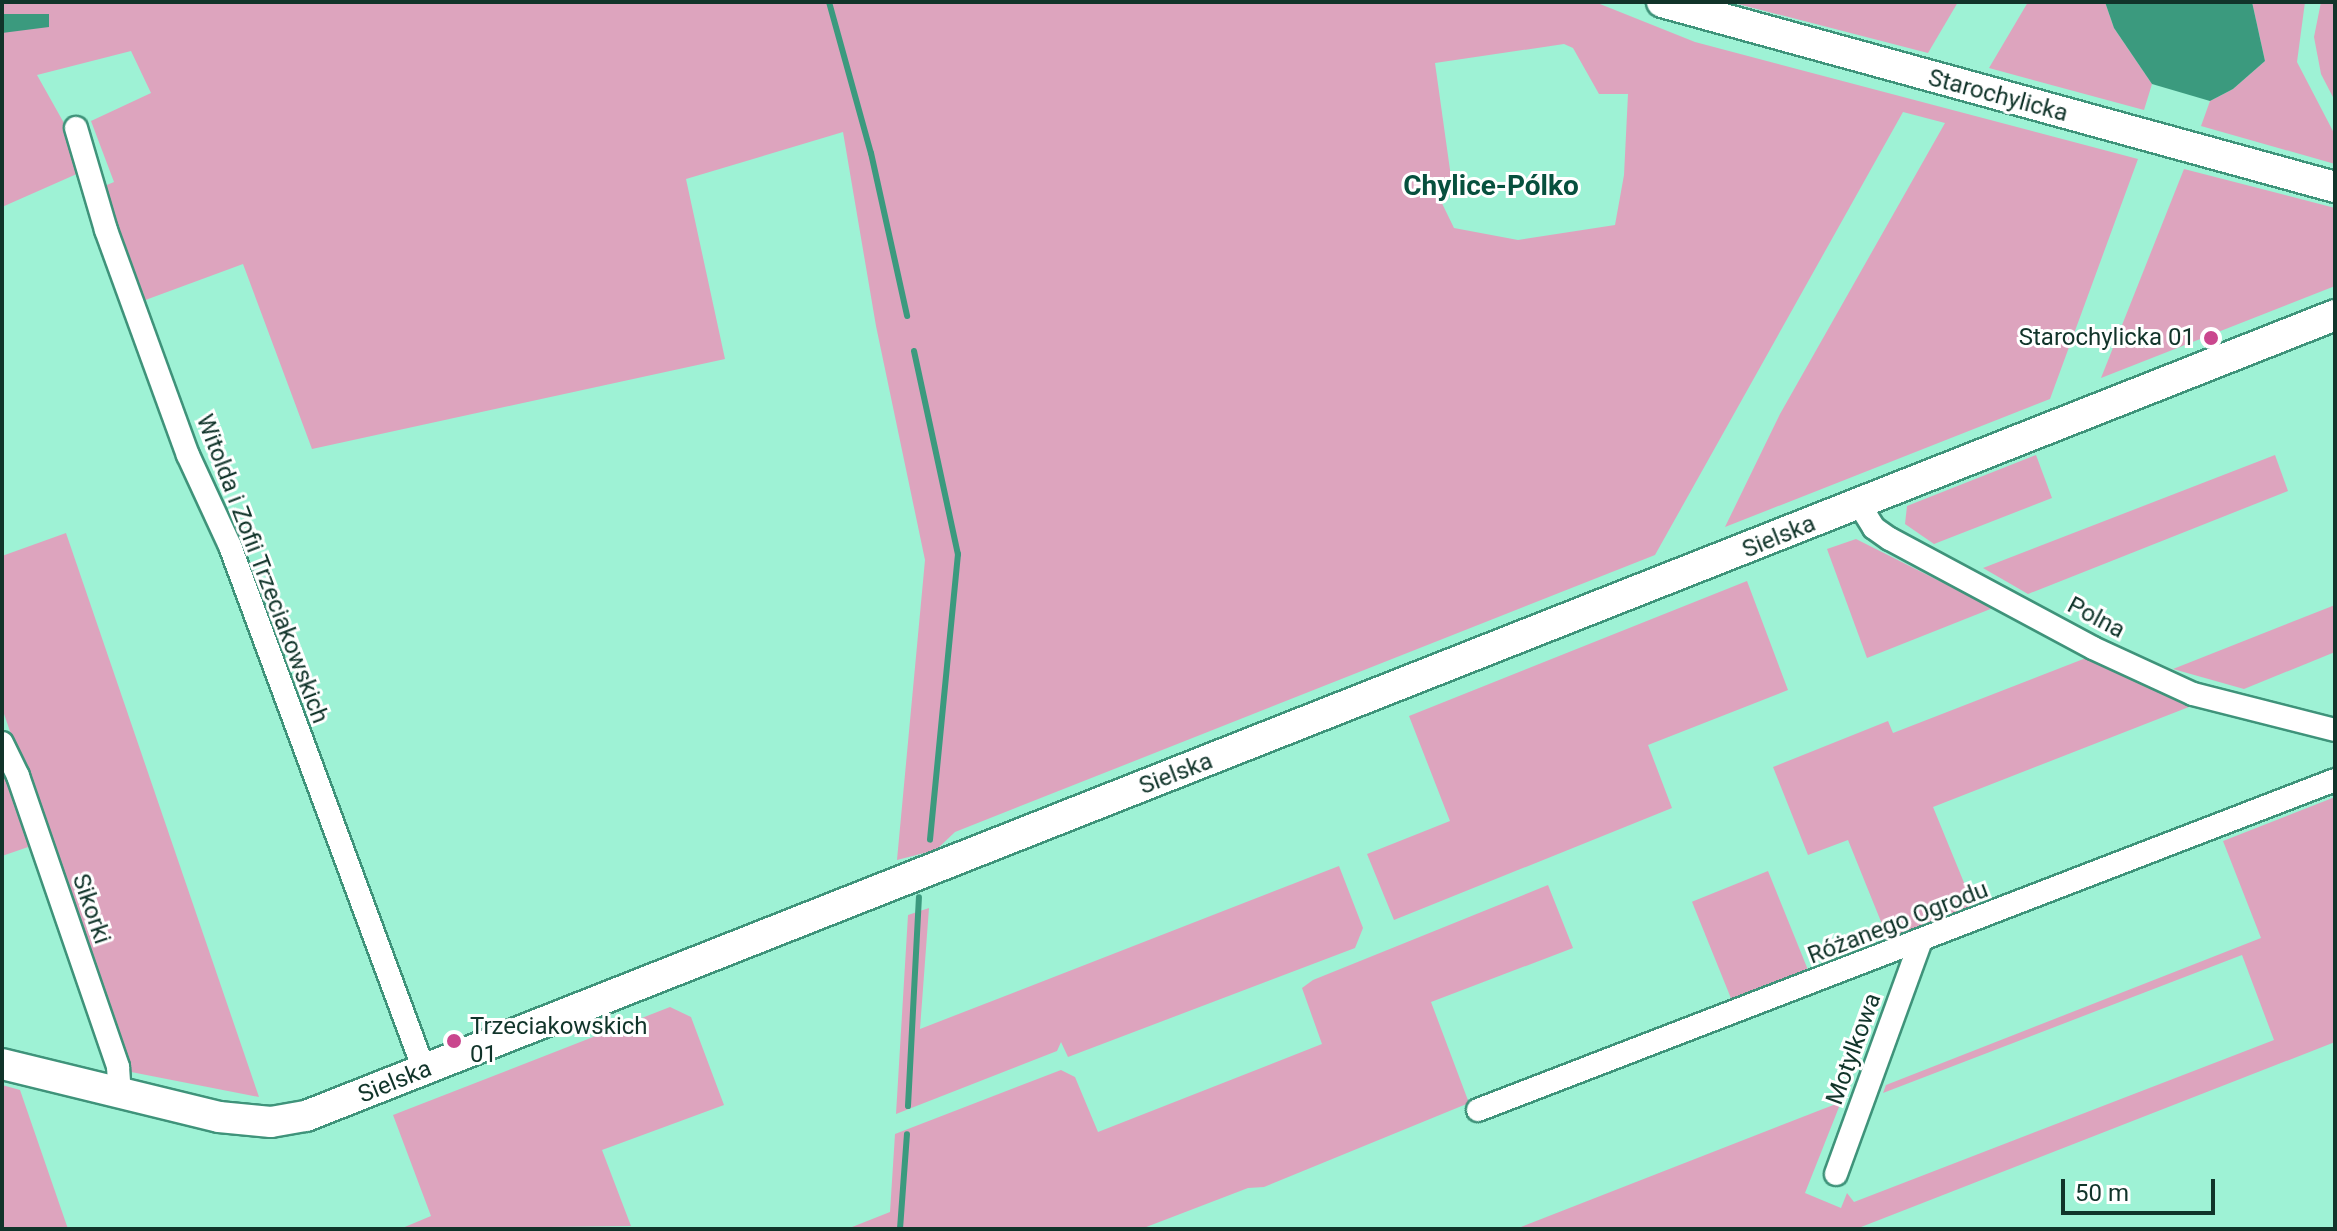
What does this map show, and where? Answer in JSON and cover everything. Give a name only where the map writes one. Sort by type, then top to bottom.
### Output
[{"type":"street","name":"Starochylicka","points":[[1662,2],[2335,187]]},
{"type":"street","name":"Witolda i Zofii Trzeciakowskich","points":[[76,128],[106,230],[188,455],[230,546],[424,1070]]},
{"type":"street","name":"Sielska","points":[[2,1064],[219,1117],[271,1122],[306,1116],[2335,315]]},
{"type":"street","name":"Polna","points":[[1859,504],[1874,528],[1890,539],[2093,648],[2193,694],[2335,730]]},
{"type":"street","name":"Sikorki","points":[[2,743],[18,776],[118,1067],[120,1095]]},
{"type":"street","name":"Różanego Ogrodu","points":[[1478,1110],[1920,943],[2335,780]]},
{"type":"street","name":"Motylkowa","points":[[1836,1174],[1920,943]]},
{"type":"shaded area","points":[[2,2],[1595,2],[1695,42],[2138,159],[2050,399],[1725,527],[1780,414],[1945,123],[1903,112],[1655,555],[955,832],[936,850],[897,860],[925,560],[876,326],[843,132],[686,179],[725,359],[312,449],[243,264],[140,302],[102,187],[114,182],[91,121],[151,93],[131,51],[37,75],[69,132],[79,173],[2,207]],"holes":[[[1564,44],[1573,48],[1599,94],[1628,94],[1624,175],[1615,225],[1518,240],[1454,228],[1436,191],[1451,177],[1435,63]]]},
{"type":"shaded area","points":[[1730,2],[1958,2],[1928,53]]},
{"type":"shaded area","points":[[2028,2],[2105,2],[2114,28],[2152,84],[2144,110],[1989,68]]},
{"type":"shaded area","points":[[2105,2],[2252,2],[2265,61],[2233,89],[2210,101],[2152,84],[2114,28]]},
{"type":"shaded area","points":[[2252,2],[2305,2],[2297,62],[2335,135],[2335,164],[2201,126],[2210,101],[2233,89],[2265,61]]},
{"type":"shaded area","points":[[2321,2],[2335,2],[2335,101],[2321,74],[2314,37]]},
{"type":"shaded area","points":[[2,14],[49,14],[49,27],[2,33]]},
{"type":"shaded area","points":[[2184,169],[2335,208],[2335,286],[2101,378]]},
{"type":"shaded area","points":[[2036,455],[2052,498],[1934,544],[1905,524],[1907,506]]},
{"type":"shaded area","points":[[2275,455],[2288,491],[2028,594],[1983,568]]},
{"type":"shaded area","points":[[66,533],[259,1097],[126,1071],[2,708],[2,556]]},
{"type":"shaded area","points":[[1856,539],[1993,608],[1867,658],[1827,549]]},
{"type":"shaded area","points":[[1747,581],[1788,690],[1648,745],[1672,808],[1394,920],[1367,854],[1450,821],[1409,716]]},
{"type":"shaded area","points":[[2335,605],[2335,652],[2244,689],[2173,669]]},
{"type":"shaded area","points":[[2086,658],[2140,683],[2147,679],[2194,705],[1933,807],[1974,907],[1888,939],[1848,840],[1808,855],[1773,767],[1888,721],[1893,733]]},
{"type":"shaded area","points":[[2,768],[8,771],[34,845],[2,856]]},
{"type":"shaded area","points":[[2335,797],[2335,1042],[1856,1229],[1516,1229],[1841,1102],[1805,1193],[1841,1208],[1847,1193],[1854,1202],[2274,1040],[2242,955],[1883,1093],[1886,1085],[2261,938],[2223,841]]},
{"type":"shaded area","points":[[1339,866],[1363,928],[1355,948],[1068,1057],[1061,1042],[1057,1051],[896,1114],[908,915],[929,908],[920,1029]]},
{"type":"shaded area","points":[[1768,871],[1808,969],[1732,1000],[1692,902]]},
{"type":"shaded area","points":[[1548,885],[1573,948],[1431,1002],[1469,1103],[1264,1187],[1248,1188],[1141,1229],[847,1229],[890,1212],[895,1134],[1061,1070],[1075,1077],[1098,1132],[1322,1044],[1302,988],[1313,980]]},
{"type":"shaded area","points":[[670,1007],[691,1017],[724,1105],[602,1150],[631,1226],[400,1229],[431,1216],[393,1115]]},
{"type":"shaded area","points":[[2,1085],[20,1090],[68,1229],[2,1229]]},
{"type":"waterway","points":[[829,2],[871,153],[907,316]]},
{"type":"waterway","points":[[914,351],[958,554],[930,840]]},
{"type":"waterway","points":[[908,1106],[919,897]]},
{"type":"waterway","points":[[900,1229],[907,1134]]},
{"type":"place","name":"Starochylicka 01","points":[[2211,338]]},
{"type":"place","name":"Trzeciakowskich 01","points":[[454,1041]]},
{"type":"district","name":"Chylice-Pólko","points":[[1491,186]]}]
